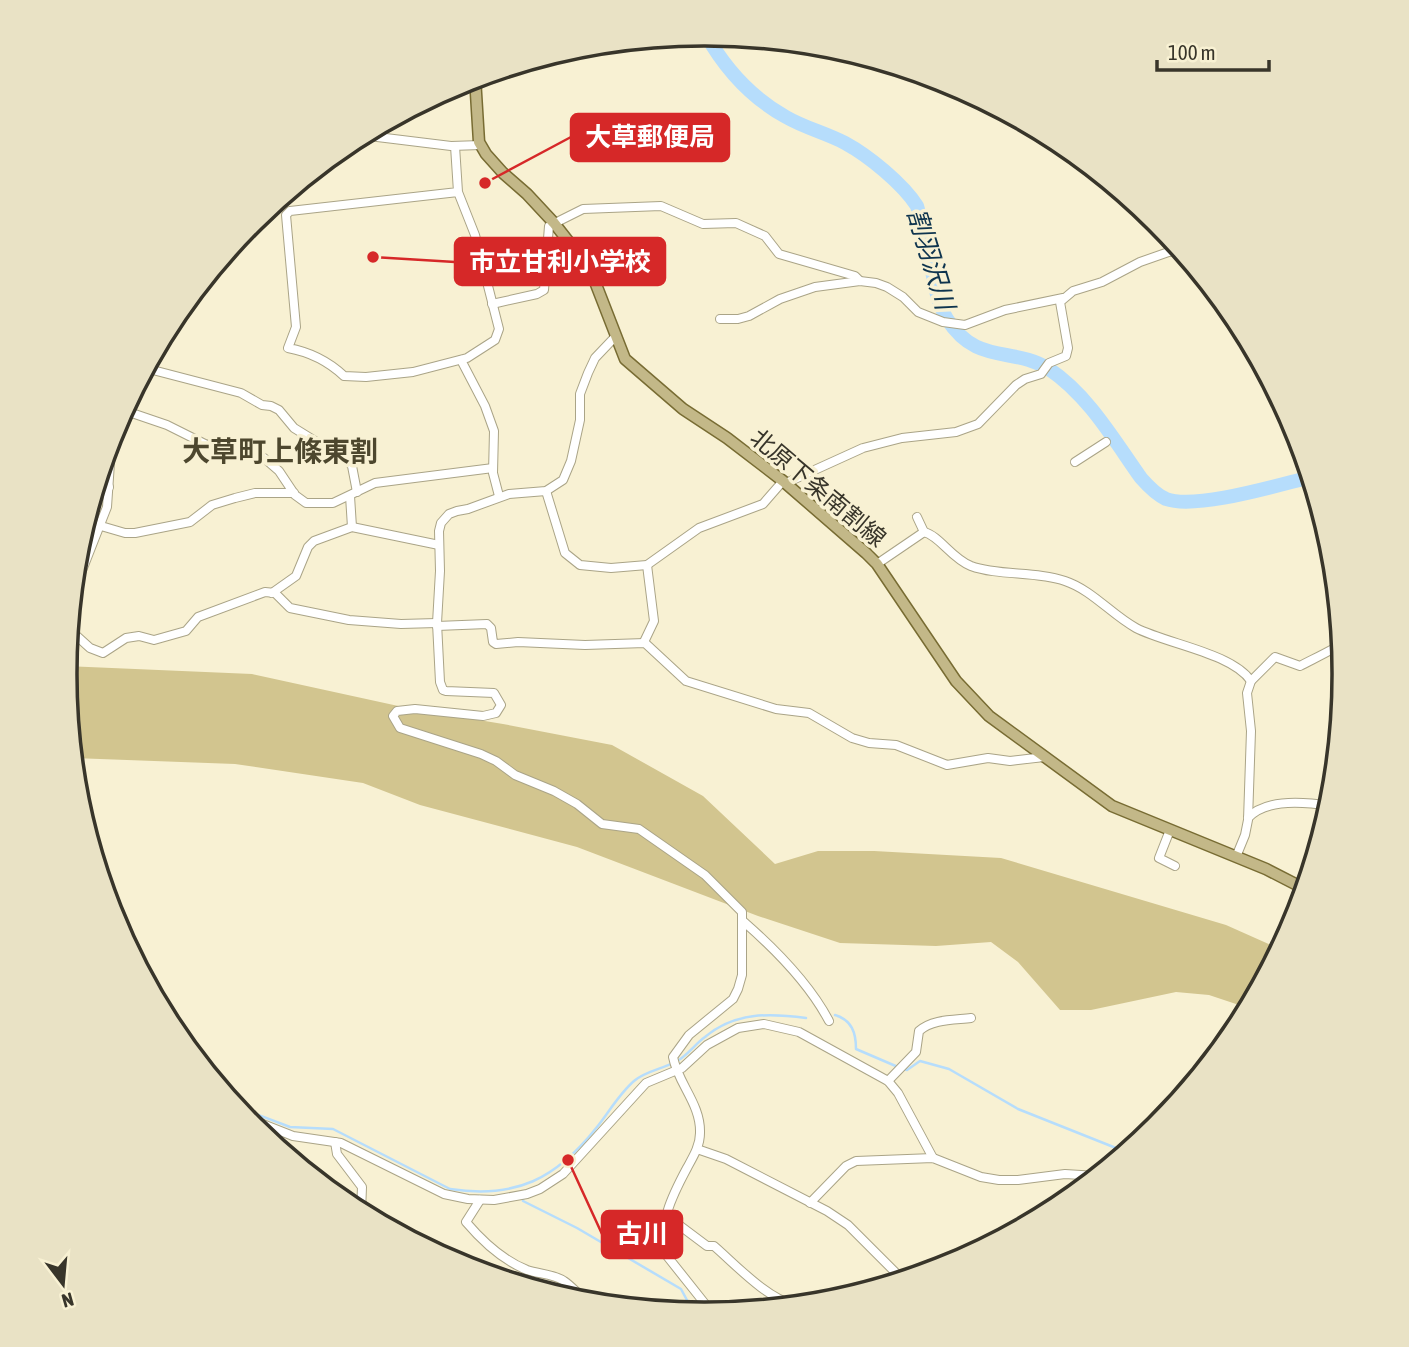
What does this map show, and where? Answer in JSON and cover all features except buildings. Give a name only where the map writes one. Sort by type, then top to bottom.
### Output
[{"type":"main road","points":[[476,89],[481,145]]},
{"type":"main road","name":"北原下条南割線","points":[[481,145],[503,173],[554,223],[590,269],[625,359],[663,393],[784,482],[877,564],[956,681],[989,716],[1112,806],[1296,883]]},
{"type":"street","points":[[379,137],[455,146],[481,145]]},
{"type":"street","points":[[455,146],[458,192],[475,235],[499,329],[495,340],[478,353],[461,360],[396,375],[353,377],[344,376],[309,352],[288,348],[296,327],[286,215],[297,211],[458,192]]},
{"type":"street","points":[[492,304],[544,290],[549,226],[583,209],[661,206],[703,225],[736,223],[765,236],[779,254],[855,276],[860,281]]},
{"type":"street","points":[[720,319],[749,316],[788,296],[815,287],[860,281],[887,287],[918,312],[943,322],[965,325],[1005,310],[1063,298],[1073,291],[1102,282],[1140,262],[1169,252]]},
{"type":"street","points":[[546,491],[562,545],[572,560],[580,565],[611,568],[647,565],[710,523],[763,504],[784,482],[863,448],[902,438],[956,432],[978,424],[1016,385],[1024,379],[1041,374],[1049,363],[1066,356],[1068,348],[1060,302],[1063,298]]},
{"type":"street","points":[[270,1127],[293,1136],[352,1147],[435,1191],[455,1198],[480,1200],[516,1196],[551,1183],[579,1160],[638,1090],[675,1066],[689,1035],[733,999],[741,975],[744,922],[742,912],[705,875],[639,829],[602,824],[577,804],[515,775],[496,761],[452,743],[406,731],[396,725],[393,716],[397,711],[415,709],[483,716],[496,713],[501,705],[494,693],[443,690],[440,682],[437,624],[441,523],[449,514],[499,496],[546,491],[563,480],[568,472],[580,420],[580,394],[587,373],[595,358],[615,337]]},
{"type":"street","points":[[461,360],[492,423],[493,468],[499,496]]},
{"type":"street","points":[[155,371],[241,393],[262,405],[279,410],[294,428],[349,462],[352,466],[354,494],[352,527]]},
{"type":"street","points":[[133,413],[167,425],[206,445],[227,442],[256,454],[279,471],[294,493],[306,503],[333,503],[375,483],[493,468]]},
{"type":"street","points":[[1075,462],[1106,442]]},
{"type":"street","points":[[88,558],[107,507],[110,473]]},
{"type":"street","points":[[101,526],[135,533],[190,522],[212,505],[235,498],[255,493],[294,493]]},
{"type":"street","points":[[917,517],[924,532],[935,537],[948,552],[972,566],[1069,582],[1135,627],[1216,656],[1251,681]]},
{"type":"street","points":[[272,593],[296,576],[308,547],[314,541],[352,527],[439,545]]},
{"type":"street","points":[[877,564],[924,532]]},
{"type":"street","points":[[644,642],[654,621],[647,565]]},
{"type":"street","points":[[78,637],[90,648],[103,653],[127,638],[139,636],[154,640],[186,631],[198,617],[258,594],[272,593],[290,608],[349,620],[487,624],[496,644],[518,642],[585,645],[644,642],[656,650],[687,681],[775,709],[809,713],[852,738],[869,743],[896,745],[947,765],[988,758],[1010,761],[1044,757]]},
{"type":"street","points":[[1236,857],[1245,835],[1248,818],[1251,731],[1247,693],[1251,681],[1275,657],[1300,666],[1331,649]]},
{"type":"street","points":[[1248,818],[1256,811],[1289,804],[1318,804]]},
{"type":"street","points":[[1170,830],[1159,858],[1175,866]]},
{"type":"street","points":[[744,922],[802,981],[829,1021]]},
{"type":"street","points":[[888,1081],[916,1052],[919,1031],[924,1026],[971,1018]]},
{"type":"street","points":[[675,1066],[682,1068],[707,1045],[730,1031],[764,1024],[799,1032],[888,1081],[898,1093],[933,1158]]},
{"type":"street","points":[[675,1066],[688,1090],[701,1131],[697,1149],[668,1207],[664,1237],[667,1256],[703,1302]]},
{"type":"street","points":[[335,1142],[337,1154],[362,1187],[362,1199]]},
{"type":"street","points":[[697,1149],[726,1158],[848,1225],[895,1272]]},
{"type":"street","points":[[810,1203],[846,1166],[856,1161],[933,1158],[968,1172],[999,1180],[1065,1174],[1083,1175]]},
{"type":"street","points":[[480,1200],[466,1222],[479,1237],[493,1250],[517,1265],[563,1280],[569,1286]]},
{"type":"street","points":[[667,1216],[707,1246],[714,1247],[768,1292],[778,1297]]},
{"type":"shaded area","points":[[76,666],[252,674],[412,709],[612,745],[703,796],[775,864],[818,851],[874,851],[1001,858],[1226,925],[1271,945],[1238,1004],[1209,995],[1176,992],[1091,1010],[1060,1010],[1018,962],[991,942],[936,946],[840,943],[758,916],[577,847],[420,805],[363,783],[235,764],[83,758]]},
{"type":"waterway","name":"割羽沢川","points":[[713,46],[730,70],[761,100],[793,121],[838,139],[854,149],[885,171],[903,189],[917,206],[939,302],[947,319],[959,334],[983,349],[1036,362],[1063,380],[1088,405],[1141,478],[1159,495],[1179,502],[1216,499],[1301,479]]},
{"type":"waterway","points":[[835,1015],[845,1020],[852,1028],[856,1049],[898,1067]]},
{"type":"waterway","points":[[256,1114],[290,1127],[333,1129],[450,1189],[495,1191],[533,1181],[550,1172],[582,1145],[634,1081],[681,1059],[716,1029],[753,1016],[806,1018]]},
{"type":"waterway","points":[[904,1069],[907,1070],[920,1061],[949,1069],[1018,1109],[1116,1148]]},
{"type":"waterway","points":[[523,1198],[523,1201],[577,1228],[681,1289],[688,1301]]},
{"type":"place","name":"大草郵便局","points":[[485,183]]},
{"type":"place","name":"市立甘利小学校","points":[[373,257]]},
{"type":"place","name":"古川","points":[[568,1160]]},
{"type":"district","name":"大草町上條東割","points":[[280,451]]}]
